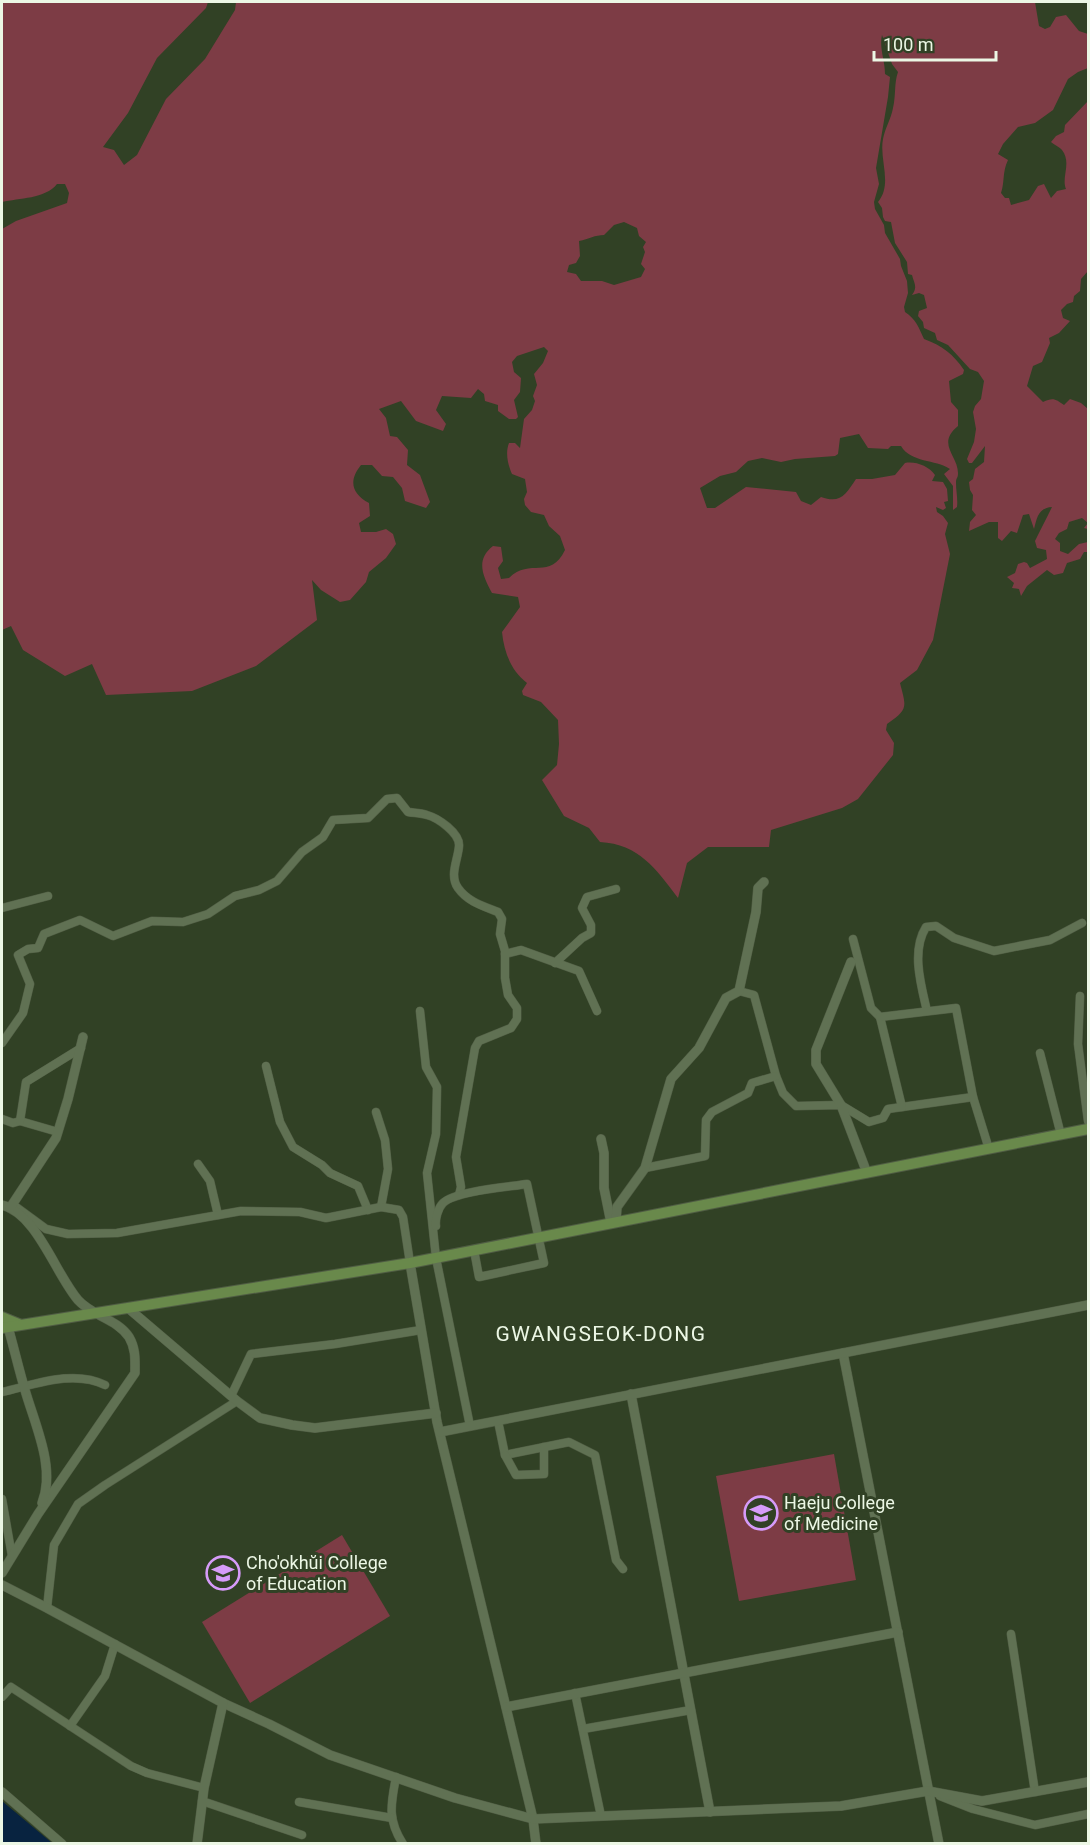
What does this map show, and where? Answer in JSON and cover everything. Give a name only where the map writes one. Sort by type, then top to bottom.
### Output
[{"type":"main road","points":[[5,1328],[410,1263],[1089,1129]]},
{"type":"main road","points":[[2,1317],[22,1326]]},
{"type":"street","points":[[2,1043],[23,1013],[30,984],[18,955],[28,949],[38,948],[44,934],[80,920],[113,936],[152,921],[183,922],[208,914],[235,896],[259,890],[277,881],[302,852],[323,837],[333,820],[368,818],[387,799],[397,798],[408,812],[429,815],[456,836],[460,844],[454,872],[457,887],[473,902],[498,912],[502,919],[500,934],[505,954],[505,978],[508,994],[517,1008],[517,1019],[511,1028],[479,1041],[475,1048],[456,1157],[461,1188],[459,1195]]},
{"type":"street","points":[[739,991],[756,912],[758,888],[764,882]]},
{"type":"street","points":[[555,963],[582,938],[591,933],[591,925],[582,908],[587,897],[616,889]]},
{"type":"street","points":[[2,908],[48,896]]},
{"type":"street","points":[[927,1011],[919,974],[920,937],[926,927],[936,926],[954,938],[994,951],[1050,940],[1082,923]]},
{"type":"street","points":[[854,939],[871,1008],[880,1017],[902,1107]]},
{"type":"street","points":[[505,954],[521,950],[579,971],[597,1011]]},
{"type":"street","points":[[850,962],[816,1050],[816,1064],[842,1105],[867,1173]]},
{"type":"street","points":[[614,1223],[617,1207],[645,1168],[671,1079],[699,1048],[726,998],[739,991],[754,995],[776,1076],[783,1093],[796,1106],[842,1105],[869,1122],[883,1118],[888,1109],[974,1096]]},
{"type":"street","points":[[1080,996],[1078,1044],[1089,1121]]},
{"type":"street","points":[[880,1017],[956,1008],[974,1096],[989,1149]]},
{"type":"street","points":[[420,1011],[426,1066],[437,1087],[436,1134],[427,1173],[439,1257],[470,1426]]},
{"type":"street","points":[[8,1206],[58,1132],[83,1037]]},
{"type":"street","points":[[20,1121],[26,1082],[81,1048]]},
{"type":"street","points":[[1040,1053],[1061,1135]]},
{"type":"street","points":[[266,1066],[280,1122],[293,1147],[322,1165],[330,1173],[358,1186],[368,1210]]},
{"type":"street","points":[[645,1168],[705,1155],[706,1120],[712,1112],[748,1093],[752,1083],[776,1076]]},
{"type":"street","points":[[376,1112],[385,1140],[388,1169],[381,1208]]},
{"type":"street","points":[[2,1119],[13,1123],[20,1121],[58,1132]]},
{"type":"street","points":[[600,1139],[604,1153],[604,1188],[614,1223]]},
{"type":"street","points":[[198,1164],[210,1181],[218,1215]]},
{"type":"street","points":[[439,1257],[435,1219],[443,1203],[459,1195],[527,1184],[544,1263],[479,1277],[474,1250]]},
{"type":"street","points":[[8,1206],[46,1229],[68,1234],[117,1233],[241,1211],[288,1212],[326,1218],[381,1208],[399,1210],[403,1217],[440,1432],[534,1819],[536,1844]]},
{"type":"street","points":[[2,1573],[38,1514],[135,1373],[136,1351],[128,1336],[108,1320],[94,1314],[78,1300],[28,1222],[8,1206]]},
{"type":"street","points":[[440,1432],[1089,1305]]},
{"type":"street","points":[[128,1308],[234,1399],[260,1418],[315,1428],[436,1413]]},
{"type":"street","points":[[5,1328],[43,1448],[46,1495],[38,1514]]},
{"type":"street","points":[[47,1608],[54,1545],[78,1504],[234,1399],[251,1354],[421,1330]]},
{"type":"street","points":[[843,1353],[939,1844]]},
{"type":"street","points":[[2,1392],[65,1378],[93,1379],[105,1386]]},
{"type":"street","points":[[631,1394],[711,1812]]},
{"type":"street","points":[[498,1421],[505,1455],[516,1475],[544,1474],[544,1447]]},
{"type":"street","points":[[505,1455],[569,1442],[595,1455],[616,1560],[623,1569]]},
{"type":"street","points":[[2,1499],[12,1556]]},
{"type":"street","points":[[2,1585],[223,1703],[330,1755],[455,1798],[534,1819],[841,1806],[927,1791],[982,1801],[1089,1782]]},
{"type":"street","points":[[506,1707],[898,1632]]},
{"type":"street","points":[[1011,1634],[1035,1792]]},
{"type":"street","points":[[70,1726],[105,1676],[115,1644]]},
{"type":"street","points":[[2,1697],[10,1687],[131,1766],[147,1773],[204,1788]]},
{"type":"street","points":[[575,1693],[601,1816]]},
{"type":"street","points":[[197,1844],[204,1788],[223,1703]]},
{"type":"street","points":[[583,1729],[691,1710]]},
{"type":"street","points":[[396,1777],[390,1812],[395,1831],[403,1844]]},
{"type":"street","points":[[927,1791],[973,1809],[1035,1825],[1089,1814]]},
{"type":"street","points":[[2,1792],[62,1844]]},
{"type":"street","points":[[202,1801],[302,1835]]},
{"type":"street","points":[[299,1802],[392,1818]]},
{"type":"shaded area","points":[[2,2],[208,2],[206,8],[157,58],[128,113],[103,147],[114,150],[124,165],[137,155],[166,99],[205,59],[235,10],[236,2],[1035,2],[1039,26],[1045,29],[1050,27],[1056,17],[1066,15],[1079,31],[1088,34],[1088,68],[1068,79],[1053,110],[1035,123],[1018,127],[1003,144],[998,154],[1008,160],[1001,193],[1005,198],[1009,198],[1011,205],[1029,200],[1038,186],[1044,184],[1051,198],[1057,191],[1066,189],[1065,155],[1051,142],[1064,132],[1065,125],[1088,101],[1088,271],[1081,279],[1080,291],[1074,296],[1073,302],[1061,310],[1063,318],[1070,321],[1059,333],[1049,338],[1050,343],[1042,362],[1033,366],[1027,386],[1043,402],[1054,399],[1064,405],[1070,399],[1081,403],[1088,409],[1088,523],[1082,518],[1069,522],[1067,529],[1059,533],[1055,539],[1060,543],[1060,551],[1068,554],[1079,544],[1088,542],[1088,552],[1084,552],[1080,559],[1067,563],[1063,573],[1054,575],[1047,570],[1027,586],[1021,596],[1019,589],[1012,588],[1014,583],[1007,577],[1015,573],[1018,564],[1027,563],[1030,568],[1047,559],[1046,550],[1037,548],[1035,541],[1052,507],[1041,512],[1034,529],[1029,514],[1023,515],[1017,533],[1011,531],[1002,541],[998,538],[998,522],[989,522],[969,531],[970,522],[976,515],[972,510],[973,495],[969,482],[973,479],[975,469],[984,462],[985,446],[972,463],[969,463],[967,459],[974,442],[976,429],[973,412],[981,399],[984,381],[978,372],[970,369],[948,345],[937,340],[935,333],[924,328],[918,316],[919,311],[927,308],[924,295],[919,293],[912,295],[915,287],[912,275],[908,274],[907,262],[895,243],[891,222],[885,221],[878,202],[885,188],[882,147],[893,108],[898,72],[892,64],[882,35],[885,74],[890,77],[876,168],[879,184],[874,202],[875,209],[900,259],[907,281],[905,312],[915,321],[924,339],[947,351],[964,370],[963,374],[949,381],[951,402],[958,410],[958,426],[952,432],[948,444],[958,473],[957,507],[953,510],[953,486],[944,474],[950,469],[917,458],[901,446],[891,446],[888,449],[868,448],[859,434],[840,438],[838,454],[835,456],[781,462],[762,458],[748,461],[736,472],[720,476],[700,488],[707,508],[715,508],[746,487],[796,492],[801,501],[811,505],[821,497],[834,499],[842,496],[856,479],[895,475],[905,463],[926,467],[935,475],[932,481],[943,482],[947,489],[948,501],[944,502],[946,508],[943,510],[936,507],[937,512],[948,523],[945,534],[950,554],[933,640],[917,670],[900,683],[904,707],[899,715],[887,724],[886,730],[894,743],[893,755],[858,799],[842,808],[771,830],[769,847],[708,847],[687,863],[678,898],[654,868],[636,853],[614,844],[600,842],[589,828],[564,816],[542,780],[557,765],[558,720],[541,702],[523,695],[522,691],[527,683],[513,667],[507,654],[502,632],[520,607],[518,597],[492,593],[482,568],[487,551],[493,546],[501,547],[503,561],[498,568],[501,579],[509,578],[524,569],[553,564],[565,550],[560,536],[549,526],[544,515],[531,512],[525,505],[524,499],[527,492],[525,479],[512,474],[507,451],[509,443],[515,443],[520,448],[524,419],[532,410],[535,401],[533,396],[537,385],[534,374],[543,363],[548,351],[544,347],[517,356],[512,362],[514,372],[521,378],[520,392],[514,400],[518,417],[516,419],[509,419],[498,411],[498,405],[485,401],[484,394],[478,389],[471,398],[442,396],[436,410],[446,424],[443,431],[416,421],[401,401],[379,409],[386,418],[390,436],[397,437],[408,450],[407,465],[420,475],[430,502],[426,508],[405,501],[402,488],[393,477],[382,476],[372,465],[361,465],[353,482],[359,496],[369,503],[370,516],[359,523],[361,532],[386,529],[393,534],[396,544],[386,558],[369,572],[366,582],[350,600],[340,602],[321,590],[312,580],[317,620],[256,666],[192,691],[106,695],[92,664],[65,676],[23,650],[11,626],[2,630],[2,229],[16,221],[67,203],[69,193],[65,184],[57,184],[46,193],[2,202]],"holes":[[[624,222],[637,228],[639,236],[646,242],[643,247],[645,252],[641,264],[645,269],[641,277],[614,285],[602,281],[581,281],[576,274],[567,272],[569,265],[576,263],[580,256],[579,241],[604,235],[614,225]]]},
{"type":"shaded area","points":[[834,1454],[856,1580],[739,1601],[716,1476]]},
{"type":"shaded area","points":[[342,1535],[390,1616],[250,1703],[202,1622]]},
{"type":"water","points":[[2,1801],[52,1843],[2,1843]]},
{"type":"place","name":"Haeju College of Medicine","points":[[761,1513]]},
{"type":"place","name":"Cho'okhŭi College of Education","points":[[223,1573]]},
{"type":"district","name":"GWANGSEOK-DONG","points":[[601,1334]]}]
